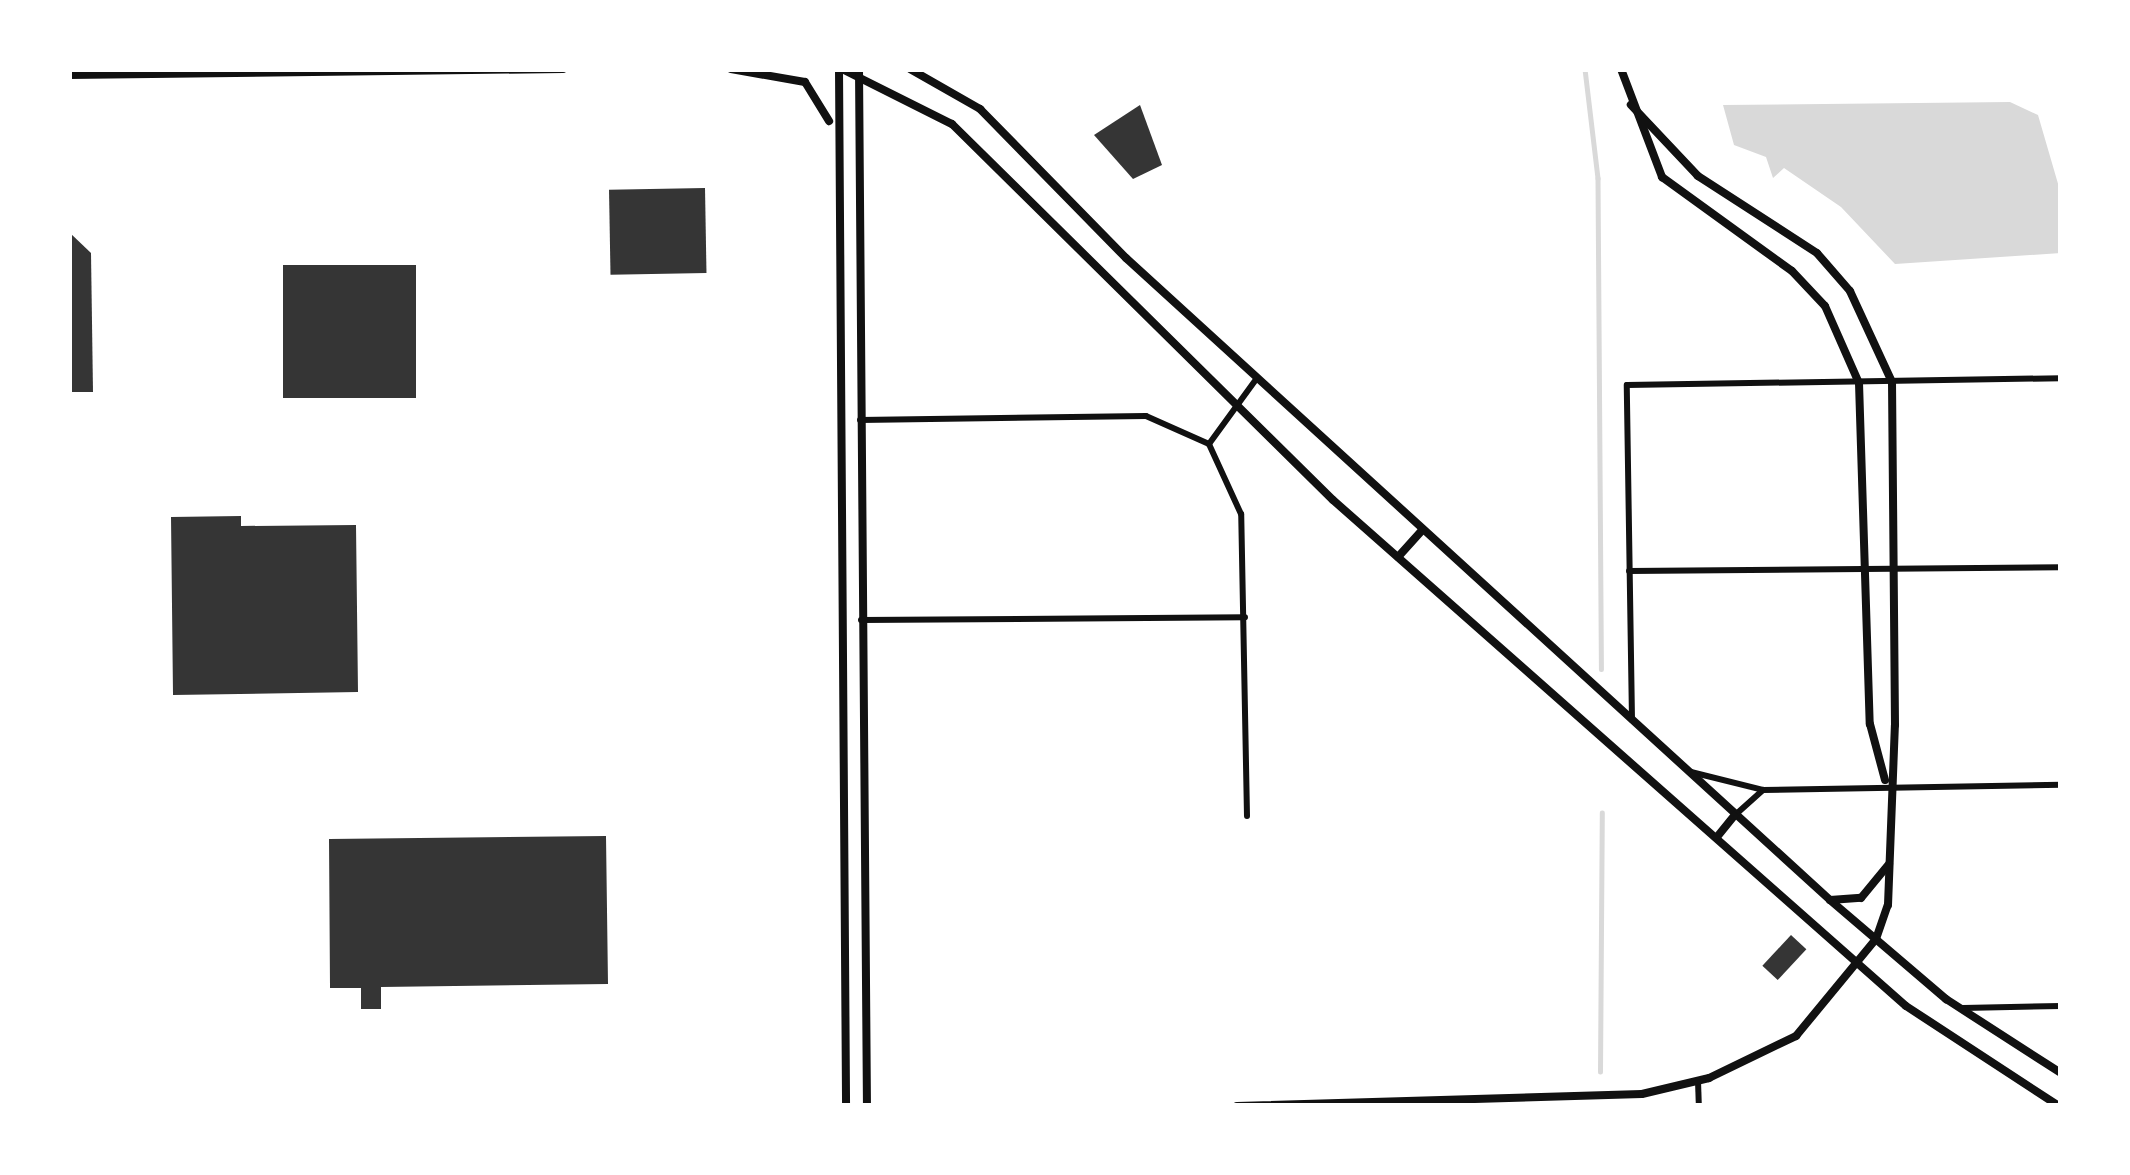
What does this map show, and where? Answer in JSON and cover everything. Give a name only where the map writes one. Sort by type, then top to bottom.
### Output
[{"type":"main road","points":[[69,75],[562,69]]},
{"type":"main road","points":[[730,69],[816,90],[833,152]]},
{"type":"main road","points":[[846,1106],[833,152],[840,69],[858,72],[952,124],[1398,557],[1953,1043],[2059,1106]]},
{"type":"main road","points":[[1621,69],[1630,105],[1662,177],[1825,306],[1859,382],[1870,724],[1887,788]]},
{"type":"main road","points":[[915,70],[980,110],[1257,378],[1734,816],[1960,1008],[2061,1073]]},
{"type":"main road","points":[[858,72],[867,1106]]},
{"type":"main road","points":[[1237,1106],[1642,1094],[1698,1081],[1796,1036],[1862,964],[1876,939],[1889,864],[1892,382],[1850,291],[1817,253],[1698,176],[1630,105]]},
{"type":"main road","points":[[1398,557],[1422,530]]},
{"type":"main road","points":[[839,620],[860,620]]},
{"type":"main road","points":[[841,724],[862,723]]},
{"type":"main road","points":[[1717,837],[1734,816]]},
{"type":"main road","points":[[1830,900],[1861,898],[1889,864]]},
{"type":"main road","points":[[845,1023],[866,1022]]},
{"type":"street","points":[[1209,444],[1257,378]]},
{"type":"street","points":[[1633,723],[1627,385],[2061,378]]},
{"type":"street","points":[[858,420],[1146,416],[1209,444],[1239,502],[1247,815]]},
{"type":"street","points":[[1630,571],[2061,567]]},
{"type":"street","points":[[860,620],[1245,616]]},
{"type":"street","points":[[1683,769],[1763,790],[2061,785]]},
{"type":"street","points":[[1734,816],[1763,790]]},
{"type":"street","points":[[1960,1008],[2061,1006]]},
{"type":"street","points":[[1698,1081],[1699,1106]]},
{"type":"shaded area","points":[[2010,102],[2038,115],[2061,194],[2061,253],[1895,264],[1841,207],[1784,168],[1773,178],[1766,157],[1734,145],[1723,105]]},
{"type":"building","points":[[1140,105],[1162,165],[1133,179],[1094,135]]},
{"type":"building","points":[[705,188],[706,273],[610,275],[609,190]]},
{"type":"building","points":[[69,232],[91,253],[93,392],[69,392]]},
{"type":"building","points":[[283,265],[416,265],[416,398],[283,398]]},
{"type":"building","points":[[241,516],[241,526],[356,525],[358,692],[173,695],[171,517]]},
{"type":"building","points":[[606,836],[608,984],[381,987],[381,1009],[361,1009],[361,988],[330,988],[329,839]]},
{"type":"building","points":[[1791,935],[1806,949],[1778,980],[1762,966]]},
{"type":"waterway","points":[[1585,69],[1598,178],[1601,669]]},
{"type":"waterway","points":[[1600,1072],[1602,813]]}]
